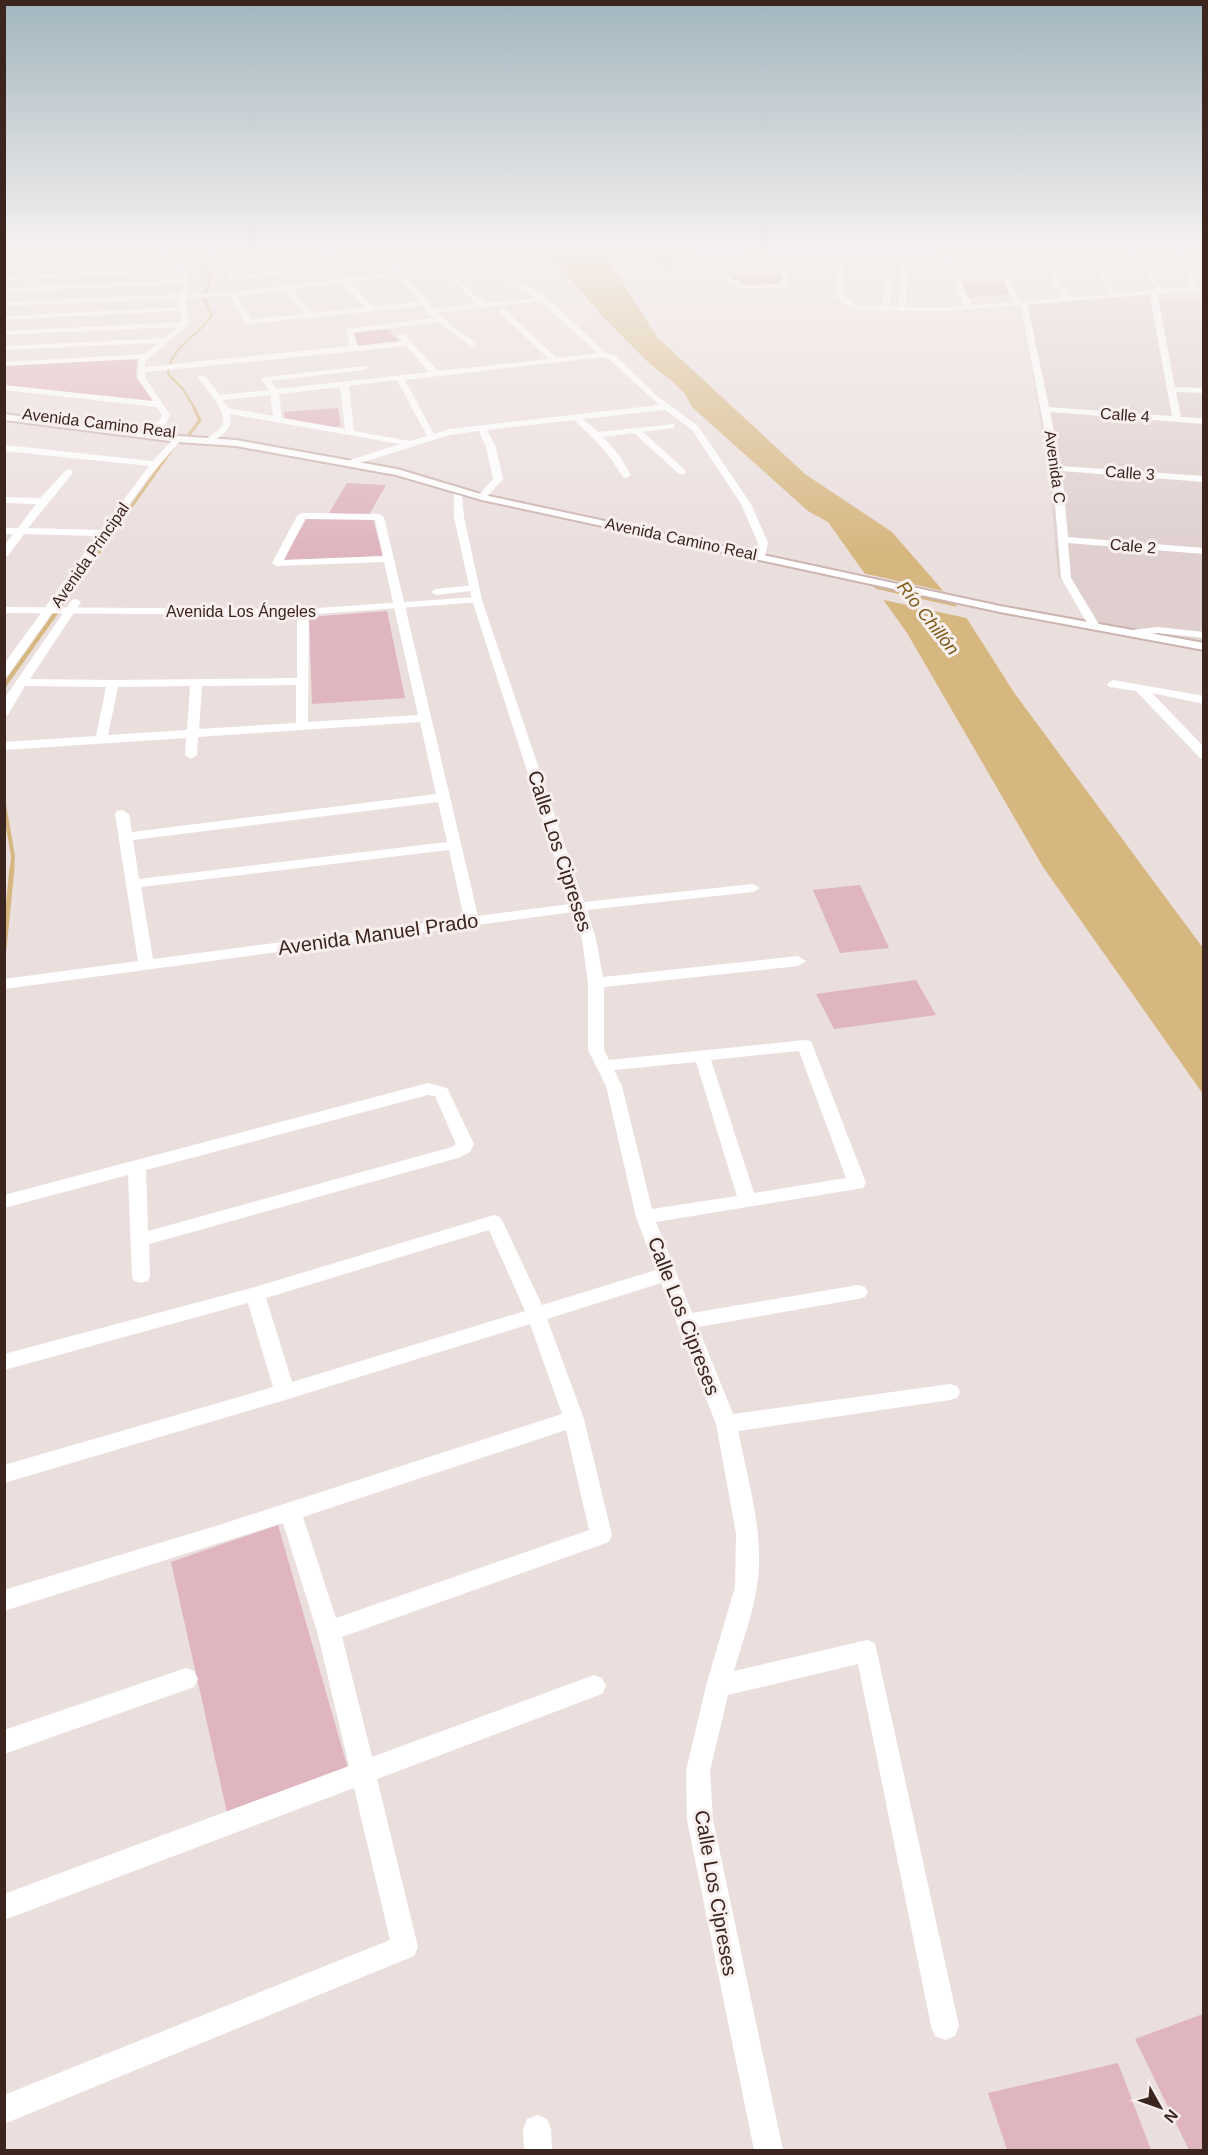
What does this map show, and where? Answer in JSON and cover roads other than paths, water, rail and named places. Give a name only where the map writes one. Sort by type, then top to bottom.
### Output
[{"type":"street","points":[[148,431],[166,419],[161,405],[141,377],[141,361],[151,351]]},
{"type":"street","points":[[141,370],[339,351]]},
{"type":"street","points":[[415,351],[435,373]]},
{"type":"street","points":[[545,351],[555,360]]},
{"type":"street","points":[[598,351],[603,355]]},
{"type":"street","name":"Avenida C","points":[[1032,351],[1058,468],[1066,578],[1094,626]]},
{"type":"street","points":[[1164,351],[1177,419]]},
{"type":"street","points":[[218,398],[344,382],[603,355],[613,358],[665,407],[695,428],[705,446],[737,489],[762,540],[763,560]]},
{"type":"street","points":[[4,364],[144,356]]},
{"type":"street","points":[[278,420],[274,391],[265,379],[362,364],[376,379]]},
{"type":"street","points":[[399,377],[432,438]]},
{"type":"street","points":[[202,378],[225,410],[228,424],[209,440]]},
{"type":"street","points":[[344,382],[350,433]]},
{"type":"street","points":[[4,393],[9,387],[161,405]]},
{"type":"street","points":[[1172,389],[1203,391]]},
{"type":"street","points":[[134,401],[150,391]]},
{"type":"street","points":[[351,463],[449,432],[665,407]]},
{"type":"street","points":[[225,410],[411,444]]},
{"type":"street","name":"Calle 4","points":[[1046,410],[1203,421]]},
{"type":"street","name":"Avenida Camino Real","points":[[4,411],[148,431],[178,440],[209,440],[351,463],[457,496],[662,541],[763,560]]},
{"type":"street","name":"Avenida Camino Real","points":[[4,417],[189,435],[192,439]]},
{"type":"street","points":[[575,417],[596,435],[621,462],[626,475]]},
{"type":"street","points":[[596,435],[671,426]]},
{"type":"street","points":[[482,428],[491,447],[498,479],[482,497]]},
{"type":"street","points":[[636,430],[682,472]]},
{"type":"street","name":"Avenida Principal","points":[[4,674],[154,464],[178,440]]},
{"type":"street","points":[[4,448],[154,464]]},
{"type":"street","name":"Avenida Camino Real","points":[[363,466],[398,472],[482,497],[998,614]]},
{"type":"street","name":"Calle 3","points":[[1058,468],[1203,479]]},
{"type":"street","points":[[4,554],[43,501],[69,472]]},
{"type":"street","name":"Calle Los Cipreses","points":[[457,496],[459,517],[476,594],[589,939],[596,983],[596,1050],[614,1086],[645,1217],[726,1424],[747,1533],[746,1587],[718,1686],[698,1771],[700,1820],[768,2151]]},
{"type":"street","points":[[4,500],[43,501]]},
{"type":"street","points":[[389,559],[277,563],[302,516],[379,517],[389,559],[423,718],[472,921]]},
{"type":"street","points":[[4,531],[106,533]]},
{"type":"street","name":"Cale 2","points":[[1063,540],[1203,551]]},
{"type":"street","name":"Avenida Los Ángeles","points":[[4,610],[73,607],[303,612],[397,600],[476,594]]},
{"type":"street","name":"Avenida Los Ángeles","points":[[73,607],[397,600]]},
{"type":"street","name":"Avenida Los Ángeles","points":[[4,601],[53,607]]},
{"type":"street","name":"Avenida Principal","points":[[4,712],[73,607]]},
{"type":"street","points":[[302,727],[303,612]]},
{"type":"street","points":[[998,614],[1094,626],[1203,647]]},
{"type":"street","points":[[998,614],[1203,657]]},
{"type":"street","points":[[1132,633],[1158,630],[1203,635]]},
{"type":"street","points":[[22,682],[113,684],[301,681]]},
{"type":"street","points":[[191,754],[196,682]]},
{"type":"street","points":[[101,740],[113,684]]},
{"type":"street","points":[[1113,684],[1203,700]]},
{"type":"street","points":[[1140,688],[1203,755]]},
{"type":"street","points":[[4,746],[423,718]]},
{"type":"street","points":[[126,837],[443,797]]},
{"type":"street","points":[[122,814],[146,965]]},
{"type":"street","points":[[133,884],[454,845]]},
{"type":"street","name":"Avenida Manuel Prado","points":[[4,984],[578,907],[753,888]]},
{"type":"street","points":[[596,983],[798,961]]},
{"type":"street","points":[[603,1066],[805,1045],[857,1183],[645,1217]]},
{"type":"street","points":[[702,1056],[748,1201]]},
{"type":"street","points":[[4,1202],[429,1089],[441,1092],[465,1144],[464,1148],[458,1152],[139,1240]]},
{"type":"street","points":[[137,1168],[141,1276]]},
{"type":"street","points":[[4,1362],[255,1294],[494,1222],[536,1314],[574,1419],[602,1535],[329,1631]]},
{"type":"street","points":[[4,1474],[285,1392],[668,1274]]},
{"type":"street","points":[[687,1321],[858,1292]]},
{"type":"street","points":[[255,1294],[285,1392]]},
{"type":"street","points":[[726,1424],[950,1392]]},
{"type":"street","points":[[4,1601],[159,1556],[290,1510],[574,1419]]},
{"type":"street","points":[[4,2110],[405,1947],[329,1631],[290,1510]]},
{"type":"street","points":[[718,1686],[867,1651],[945,2026]]},
{"type":"street","points":[[4,1742],[186,1679]]},
{"type":"street","points":[[4,1908],[594,1686]]},
{"type":"water","name":"Río Chillón","points":[[637,351],[672,351],[805,474],[892,532],[966,617],[1015,694],[1203,948],[1203,1094],[1043,867],[907,633],[828,522],[808,511],[692,407],[685,394]]},
{"type":"waterway","points":[[178,351],[170,364],[168,374],[183,389],[195,409]]},
{"type":"waterway","points":[[182,439],[189,435],[200,420],[194,408]]},
{"type":"waterway","points":[[57,611],[173,448]]},
{"type":"waterway","points":[[4,686],[58,610]]},
{"type":"waterway","points":[[4,804],[13,856],[12,869]]},
{"type":"waterway","points":[[4,949],[12,868]]}]
